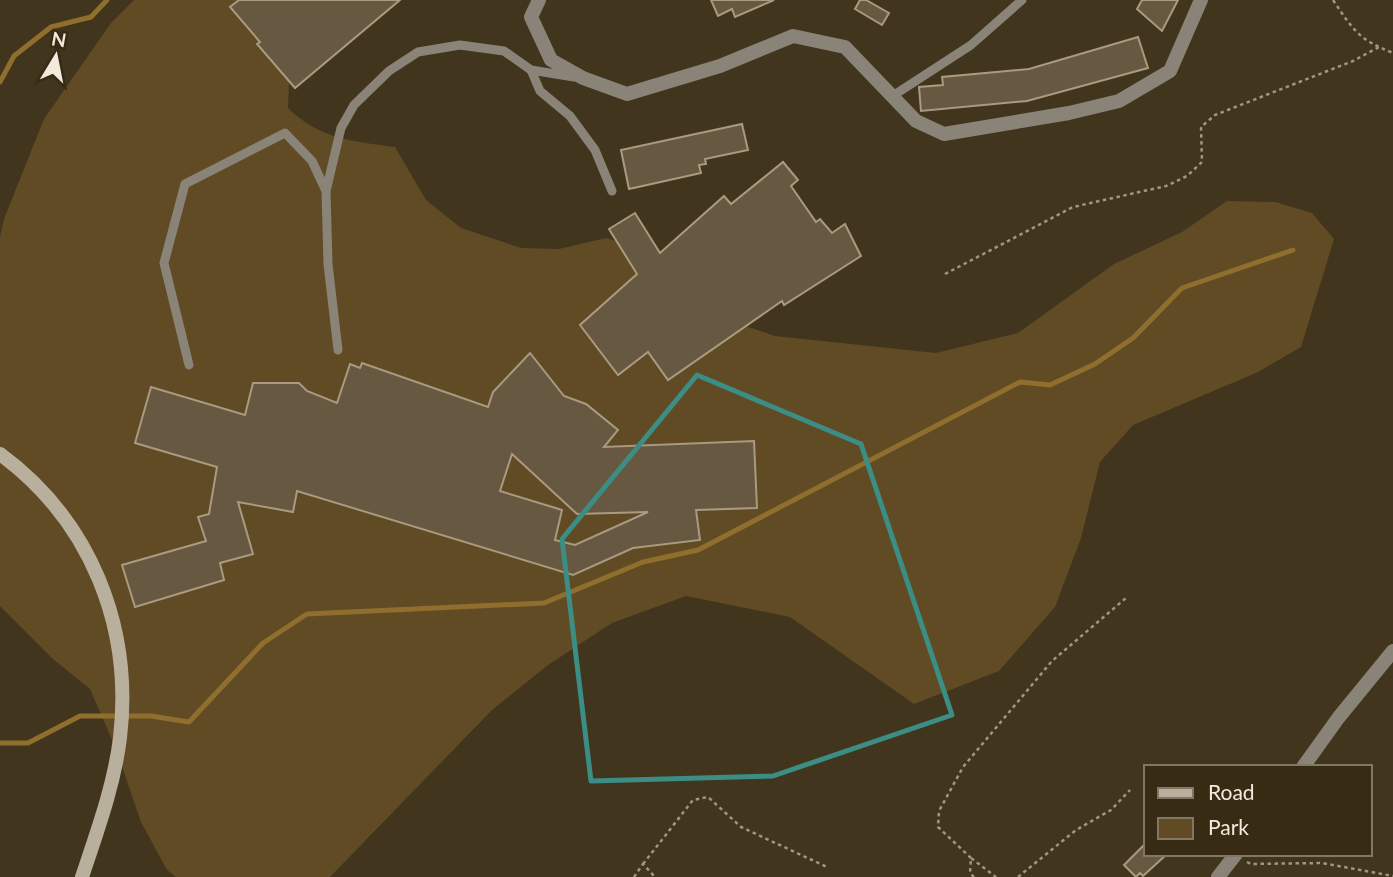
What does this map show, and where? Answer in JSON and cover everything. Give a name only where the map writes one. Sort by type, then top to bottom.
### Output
[{"type":"street","points":[[539,0],[531,17],[551,60],[583,78],[627,94],[720,66],[793,36],[845,47],[916,121],[944,134],[1119,102],[1170,71],[1200,0]]},
{"type":"street","points":[[0,454],[30,479],[63,514],[79,538],[101,582],[117,635],[123,695],[120,740],[109,794],[82,877]]},
{"type":"street","points":[[1304,765],[1339,717],[1393,651]]},
{"type":"street","points":[[1218,877],[1235,856]]},
{"type":"lane","points":[[891,97],[971,44],[1023,0]]},
{"type":"lane","points":[[338,350],[328,264],[326,191],[341,128],[354,105],[389,71],[418,52],[460,45],[504,51],[531,70],[583,78]]},
{"type":"lane","points":[[531,70],[540,91],[570,116],[595,150],[612,191]]},
{"type":"lane","points":[[189,365],[164,263],[185,184],[285,133],[312,161],[326,191]]},
{"type":"path","points":[[1333,0],[1353,29],[1368,43],[1393,52]]},
{"type":"path","points":[[945,274],[1073,207],[1166,186],[1186,176],[1202,162],[1201,127],[1215,115],[1353,61],[1379,47]]},
{"type":"path","points":[[996,877],[938,827],[939,811],[963,767],[1052,662],[1126,598]]},
{"type":"path","points":[[1018,877],[1076,830],[1111,810],[1130,790]]},
{"type":"path","points":[[634,877],[693,800],[708,797],[741,827],[827,867]]},
{"type":"path","points":[[1238,856],[1251,864],[1322,863],[1393,876]]},
{"type":"path","points":[[971,858],[970,873],[974,877]]},
{"type":"path","points":[[643,864],[655,877]]},
{"type":"highlighted area","points":[[697,375],[861,444],[952,715],[773,776],[591,781],[562,539]]},
{"type":"green space","points":[[134,0],[350,0],[289,80],[288,108],[300,119],[338,137],[395,147],[426,200],[461,228],[521,248],[559,249],[606,238],[638,247],[713,315],[775,336],[936,353],[1018,333],[1114,264],[1182,232],[1227,201],[1275,202],[1312,213],[1334,239],[1301,347],[1256,373],[1133,425],[1100,462],[1081,538],[1055,607],[999,671],[914,704],[790,617],[686,596],[612,623],[548,665],[492,710],[330,877],[176,877],[167,870],[141,822],[116,749],[90,689],[53,659],[0,606],[0,237],[4,219],[44,119],[111,23]]},
{"type":"building","points":[[239,0],[400,0],[295,88],[230,7]]},
{"type":"building","points":[[711,0],[774,0],[735,17],[732,9],[718,16]]},
{"type":"building","points":[[860,0],[866,0],[889,13],[882,25],[855,9]]},
{"type":"building","points":[[1142,0],[1178,0],[1162,31],[1137,9]]},
{"type":"building","points":[[1138,37],[1148,68],[1027,101],[921,111],[919,87],[943,85],[942,77],[1029,69]]},
{"type":"building","points":[[742,124],[748,150],[705,159],[706,164],[699,165],[701,173],[629,189],[621,150]]},
{"type":"building","points":[[783,162],[798,180],[791,186],[816,222],[820,219],[832,233],[845,224],[861,256],[784,305],[782,301],[668,380],[648,352],[618,375],[580,325],[637,274],[609,229],[635,213],[660,253],[724,196],[731,204]]},
{"type":"building","points":[[530,353],[564,396],[586,404],[618,430],[604,447],[754,441],[757,508],[696,510],[700,540],[633,548],[573,575],[297,491],[293,512],[238,502],[253,554],[220,563],[224,580],[135,607],[122,565],[206,541],[198,517],[209,514],[217,467],[135,443],[151,387],[245,415],[253,383],[299,383],[307,391],[337,403],[350,364],[360,368],[362,363],[488,407],[493,392]],"holes":[[[512,454],[577,514],[648,512],[575,545],[555,540],[562,510],[500,491]]]},
{"type":"building","points":[[1144,845],[1144,856],[1165,856],[1143,876],[1140,873],[1136,877],[1124,865]]},
{"type":"waterway","points":[[0,82],[14,56],[51,27],[91,17],[107,0]]},
{"type":"waterway","points":[[0,743],[28,743],[80,716],[151,716],[189,722],[263,643],[307,614],[544,603],[643,562],[698,550],[1020,382],[1050,385],[1095,364],[1133,338],[1182,288],[1293,250]]}]
